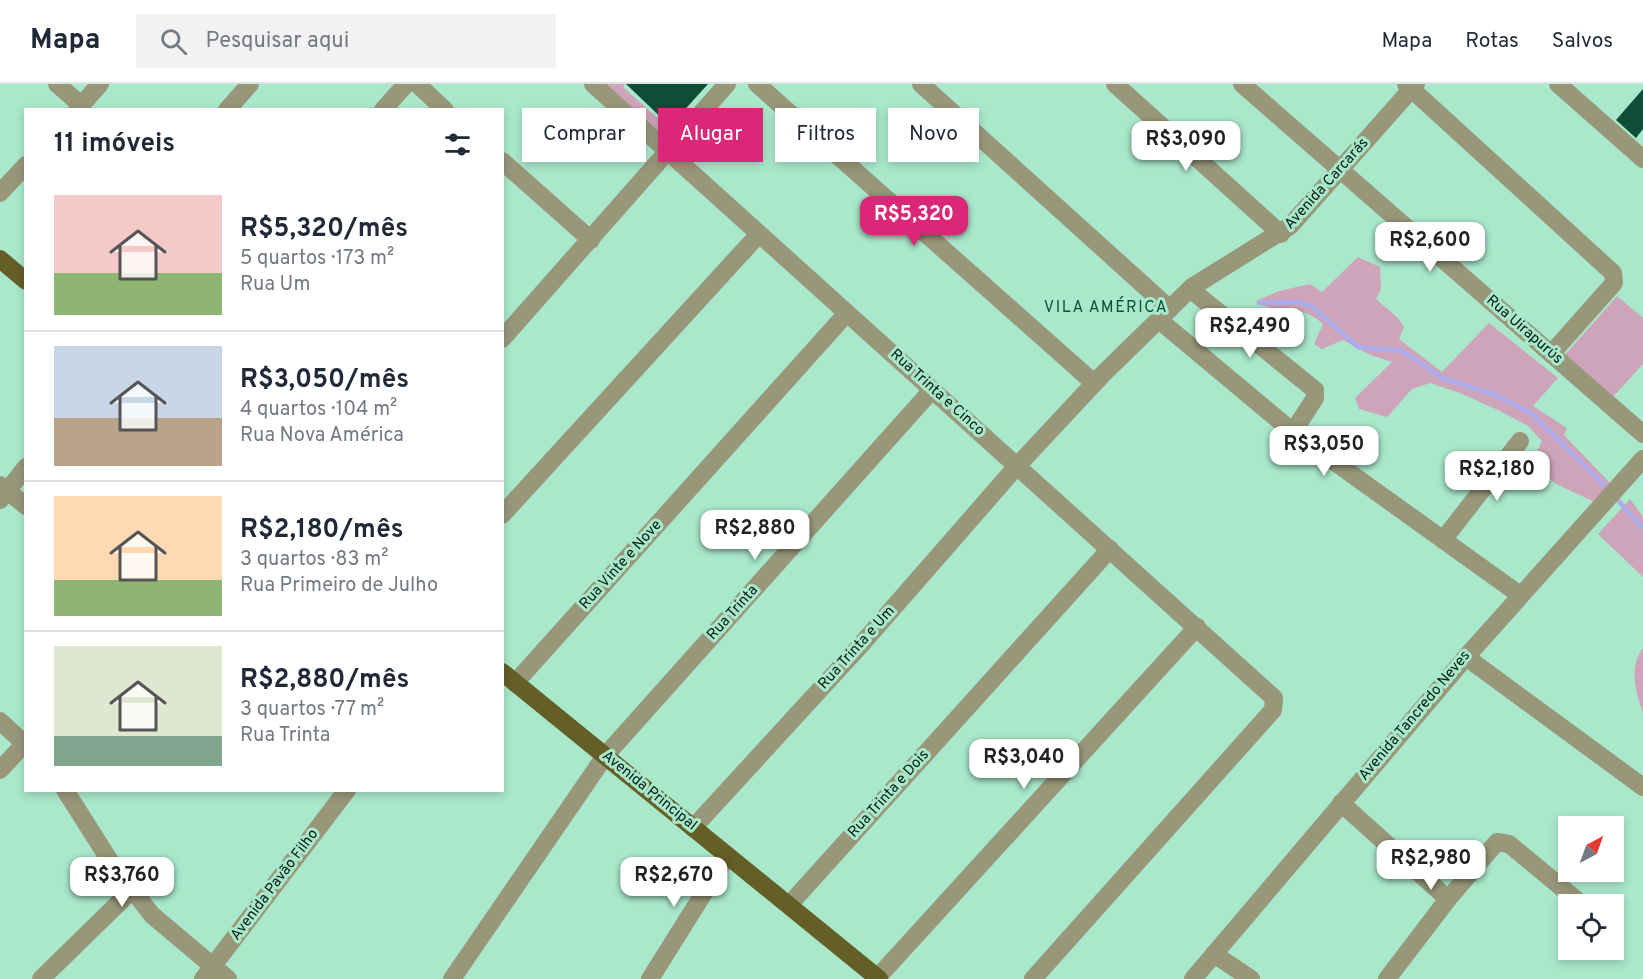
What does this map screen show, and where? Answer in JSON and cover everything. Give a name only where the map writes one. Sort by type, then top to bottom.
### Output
[{"type":"main road","points":[[0,260],[24,279]]},
{"type":"main road","name":"Avenida Principal","points":[[509,677],[789,905],[869,976]]},
{"type":"street","points":[[57,84],[79,107],[100,84]]},
{"type":"street","points":[[229,108],[250,84]]},
{"type":"street","points":[[385,108],[405,84]]},
{"type":"street","points":[[417,84],[443,108]]},
{"type":"street","name":"Rua Trinta e Cinco","points":[[592,84],[658,143]]},
{"type":"street","points":[[706,108],[727,84]]},
{"type":"street","points":[[757,84],[1094,383]]},
{"type":"street","points":[[921,84],[1293,432],[1520,595]]},
{"type":"street","points":[[1115,84],[1281,234]]},
{"type":"street","name":"Rua Uirapurύs","points":[[1242,84],[1643,434]]},
{"type":"street","points":[[1558,84],[1643,159]]},
{"type":"street","points":[[1411,86],[1614,273],[1614,283],[1551,354]]},
{"type":"street","name":"Avenida Carcarás","points":[[1017,466],[1094,383],[1190,289],[1281,234],[1340,171],[1411,86]]},
{"type":"street","points":[[504,337],[659,162]]},
{"type":"street","name":"Rua Trinta e Cinco","points":[[679,162],[1271,695],[1275,706],[1033,979]]},
{"type":"street","points":[[504,163],[591,240]]},
{"type":"street","points":[[0,193],[24,167]]},
{"type":"street","points":[[504,513],[759,234]]},
{"type":"street","points":[[1190,289],[1315,390],[1315,398],[1293,432]]},
{"type":"street","name":"Rua Vinte e Nove","points":[[509,677],[847,313]]},
{"type":"street","name":"Rua Trinta","points":[[452,979],[605,756],[932,390]]},
{"type":"street","points":[[1443,540],[1520,441]]},
{"type":"street","name":"Avenida Tancredo Neves","points":[[1193,979],[1466,657],[1643,459]]},
{"type":"street","name":"Rua Trinta e Um","points":[[693,828],[859,647],[1017,466]]},
{"type":"street","points":[[24,469],[2,492],[24,505]]},
{"type":"street","name":"Rua Trinta e Dois","points":[[789,905],[1110,549]]},
{"type":"street","points":[[869,976],[1197,627]]},
{"type":"street","points":[[1466,657],[1643,787]]},
{"type":"street","points":[[0,721],[24,742]]},
{"type":"street","points":[[0,770],[24,744]]},
{"type":"street","points":[[66,792],[131,891],[207,973],[228,979]]},
{"type":"street","name":"Avenida Pavão Filho","points":[[207,973],[344,792]]},
{"type":"street","points":[[1341,803],[1448,899]]},
{"type":"street","points":[[1387,979],[1448,899],[1493,845],[1501,841],[1509,844],[1569,894]]},
{"type":"street","points":[[650,979],[728,856]]},
{"type":"street","points":[[41,979],[131,891]]},
{"type":"street","points":[[1214,954],[1251,979]]},
{"type":"shaded area","points":[[603,84],[625,84],[623,87],[658,118],[658,131],[646,121],[646,108],[631,108]]},
{"type":"shaded area","points":[[1358,257],[1380,267],[1381,289],[1376,299],[1398,318],[1404,327],[1399,339],[1442,372],[1489,323],[1558,378],[1533,406],[1567,428],[1564,435],[1611,484],[1597,503],[1558,485],[1530,466],[1542,441],[1528,426],[1460,393],[1430,383],[1412,389],[1387,417],[1359,409],[1355,398],[1392,362],[1368,354],[1343,340],[1322,349],[1314,344],[1323,324],[1304,313],[1263,306],[1256,301],[1279,291],[1310,284],[1322,292]]},
{"type":"shaded area","points":[[1617,296],[1643,318],[1643,364],[1611,399],[1564,356]]},
{"type":"shaded area","points":[[1630,499],[1643,517],[1643,577],[1598,534]]},
{"type":"shaded area","points":[[1643,648],[1643,713],[1636,688],[1635,672],[1638,656]]},
{"type":"building","points":[[626,84],[708,84],[686,108],[658,108],[658,115]]},
{"type":"building","points":[[1643,89],[1643,129],[1636,138],[1616,120]]},
{"type":"waterway","points":[[1259,303],[1297,302],[1312,306],[1358,347],[1402,351],[1442,378],[1496,395],[1531,413],[1610,491]]},
{"type":"waterway","points":[[1615,497],[1643,528]]},
{"type":"district","name":"VILA AMÉRICA","points":[[1106,308]]}]
